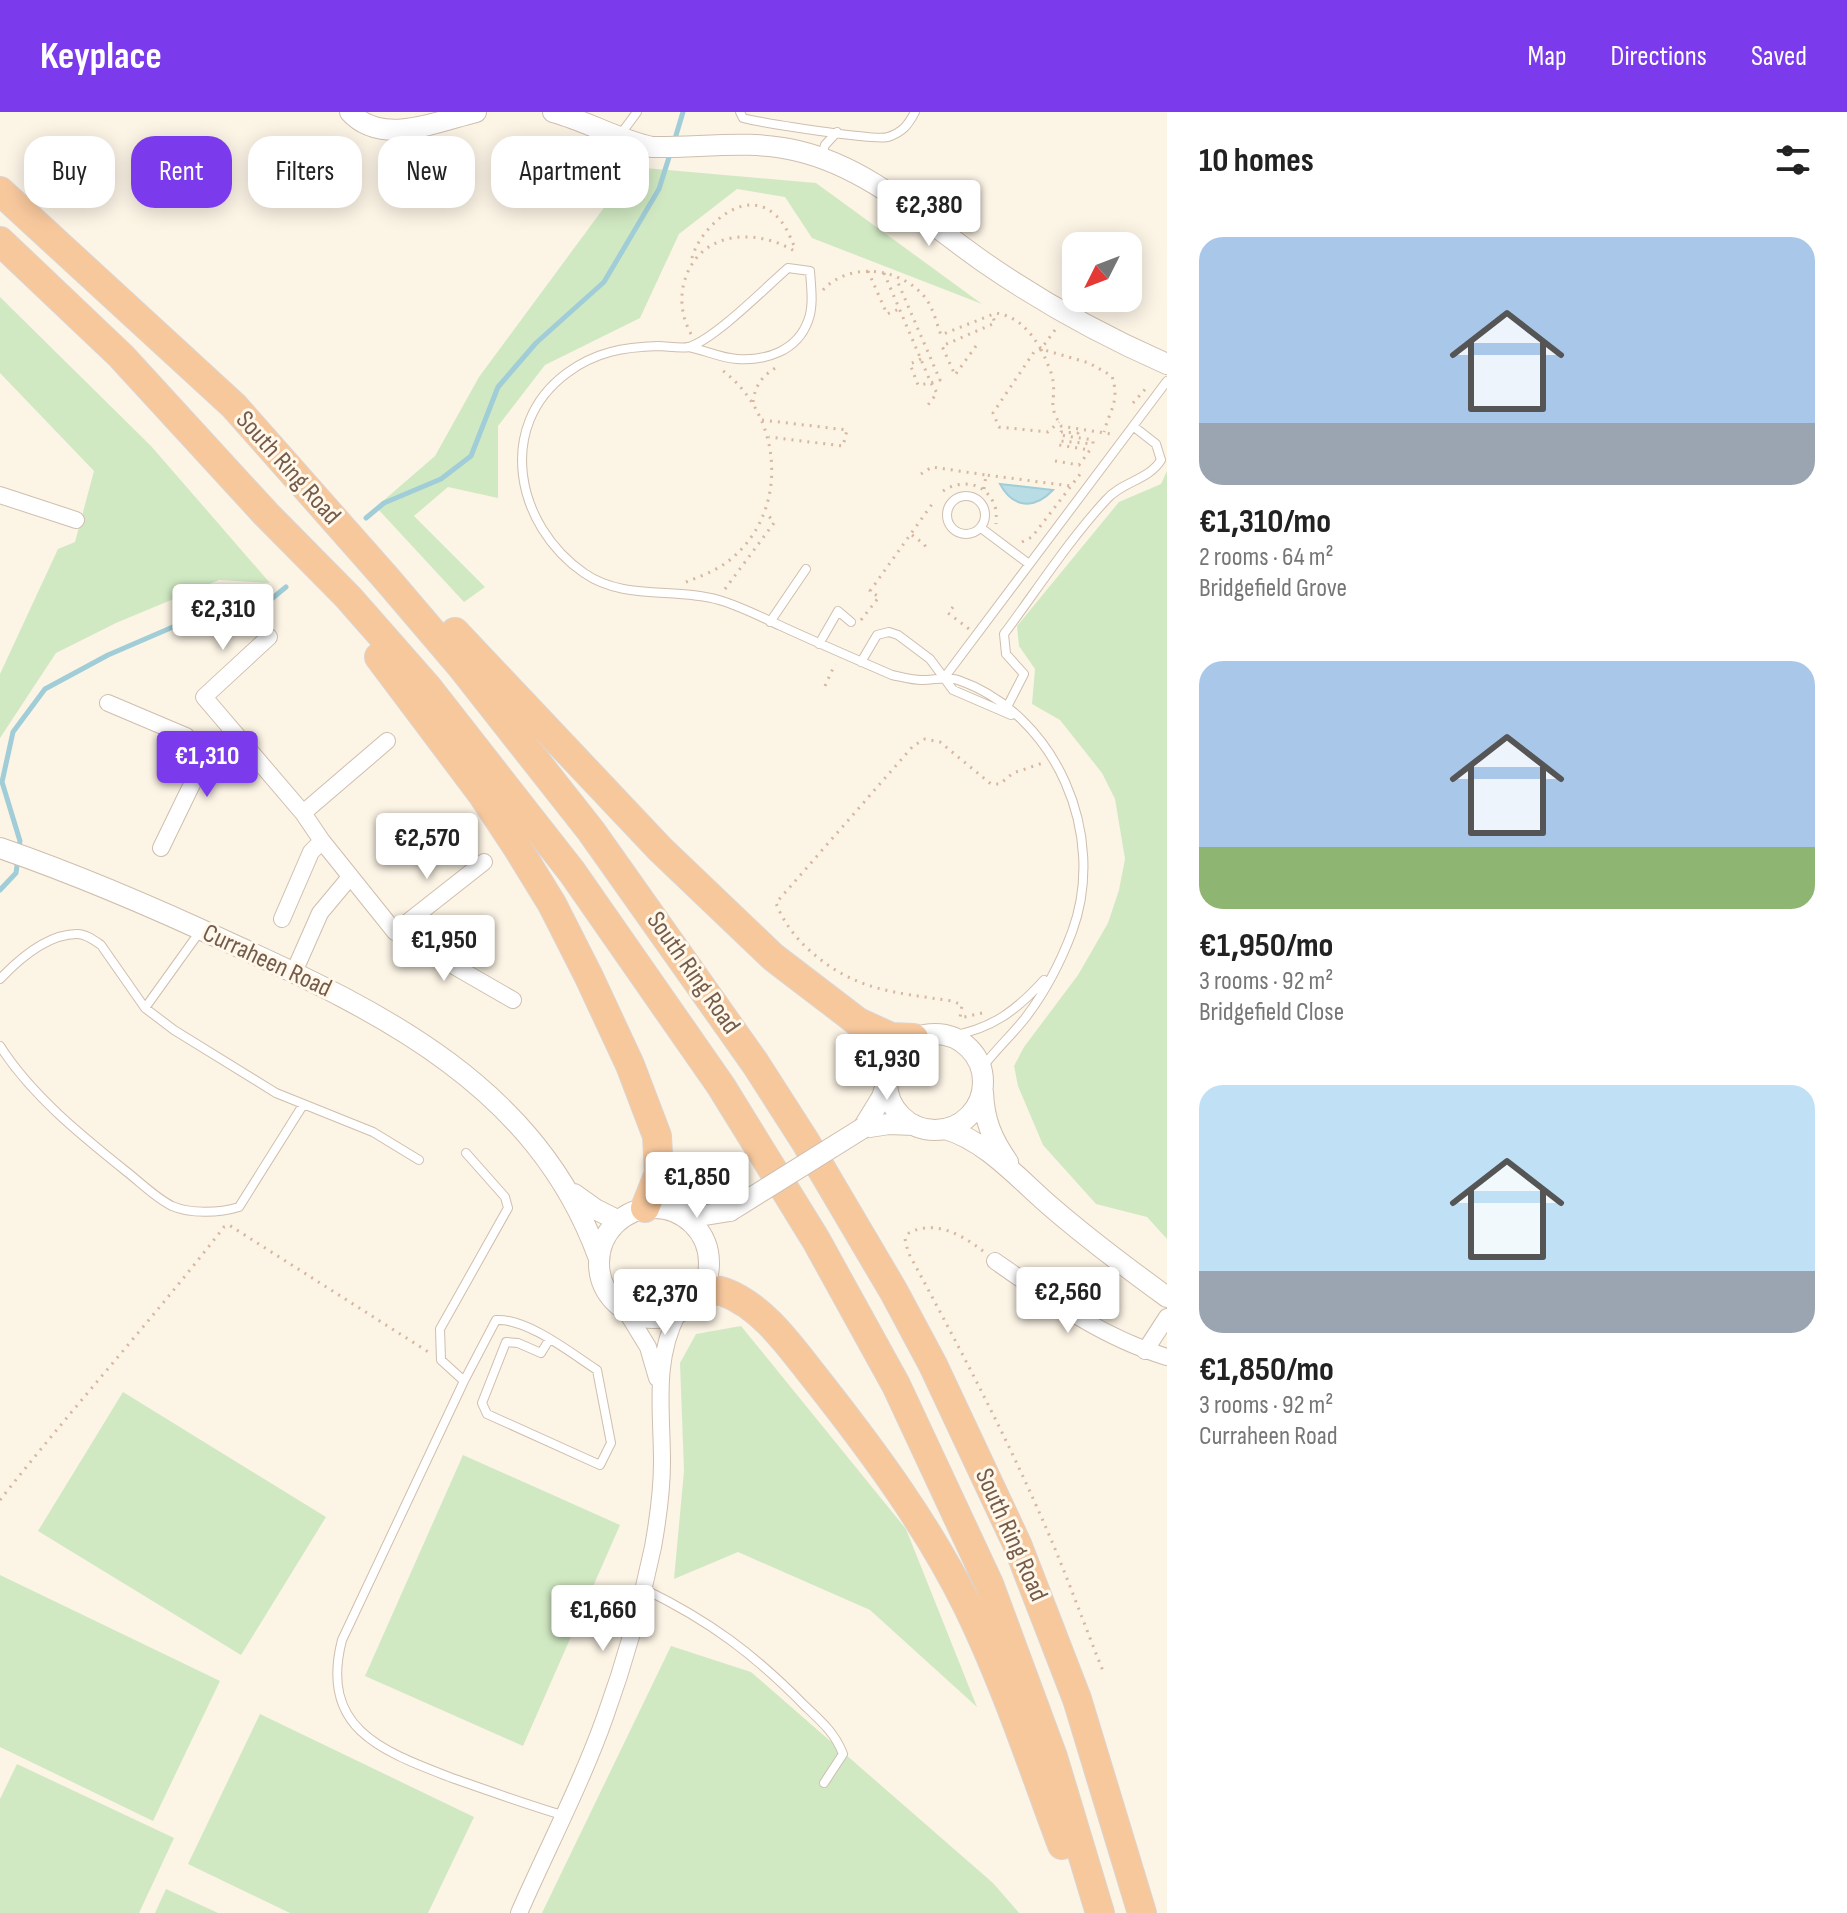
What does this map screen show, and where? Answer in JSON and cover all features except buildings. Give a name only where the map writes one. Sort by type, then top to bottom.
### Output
[{"type":"highway","name":"South Ring Road","points":[[0,191],[234,406],[396,589],[543,768],[702,984],[805,1141],[920,1341],[1017,1544],[1077,1699],[1142,1913]]},
{"type":"highway","name":"South Ring Road","points":[[0,241],[121,356],[266,514],[368,619],[428,688],[520,803],[619,938],[721,1086],[774,1168],[896,1385],[989,1584],[1053,1757],[1100,1913]]},
{"type":"highway","points":[[234,406],[330,497],[601,788],[733,921],[804,983],[858,1022],[891,1037],[914,1038]]},
{"type":"highway","points":[[266,514],[482,794],[552,904],[630,1065],[657,1136],[659,1173],[645,1208]]},
{"type":"highway","points":[[700,1293],[722,1291],[760,1315],[861,1436],[934,1544],[969,1608],[1004,1690],[1087,1913]]},
{"type":"street","points":[[350,112],[357,119],[375,127],[395,130],[476,112]]},
{"type":"street","points":[[553,112],[583,120],[620,136]]},
{"type":"street","points":[[649,145],[756,144],[782,147],[821,158],[906,204],[984,262],[1061,312],[1167,364]]},
{"type":"street","points":[[0,495],[76,520]]},
{"type":"street","points":[[269,637],[204,697],[303,813],[395,932],[513,1000]]},
{"type":"street","points":[[108,703],[186,736],[212,765]]},
{"type":"street","points":[[303,813],[387,741]]},
{"type":"street","points":[[161,848],[194,780],[242,742]]},
{"type":"street","points":[[282,919],[311,852],[322,841]]},
{"type":"street","name":"Curraheen Road","points":[[1,848],[201,930],[294,972],[389,1022],[456,1068],[493,1099],[535,1143],[571,1192],[598,1256],[598,1269],[607,1293],[626,1311]]},
{"type":"street","points":[[395,932],[484,862]]},
{"type":"street","points":[[294,972],[320,913],[350,877]]},
{"type":"street","points":[[863,1128],[882,1097],[894,1056],[914,1038],[926,1034],[951,1036],[965,1043],[982,1068],[984,1114],[989,1131],[1017,1175]]},
{"type":"street","points":[[887,1082],[895,1107],[914,1125]]},
{"type":"street","points":[[626,1311],[643,1317],[661,1318],[678,1313],[691,1304],[706,1280],[708,1253],[719,1225],[730,1211],[863,1128],[889,1124],[914,1125],[929,1130],[945,1129],[969,1116],[983,1092]]},
{"type":"street","points":[[945,1129],[962,1135],[1017,1175],[1080,1231],[1167,1297]]},
{"type":"street","name":"Curraheen Road","points":[[571,1192],[617,1220]]},
{"type":"street","points":[[598,1256],[608,1231],[617,1220],[630,1212],[661,1208],[699,1216],[730,1211]]},
{"type":"street","points":[[677,1212],[692,1222],[702,1236],[708,1253]]},
{"type":"street","points":[[995,1261],[1097,1329],[1145,1351],[1167,1357]]},
{"type":"street","points":[[626,1311],[648,1347],[659,1383]]},
{"type":"street","points":[[519,1913],[605,1718],[644,1589],[660,1506],[659,1383],[664,1348],[678,1313]]},
{"type":"street","points":[[1145,1351],[1167,1317]]},
{"type":"lane","points":[[620,136],[637,112]]},
{"type":"lane","points":[[740,112],[743,118],[767,124],[885,139],[906,128],[915,112]]},
{"type":"lane","points":[[821,158],[825,145],[837,132]]},
{"type":"lane","points":[[695,346],[724,325],[788,268],[810,271],[812,297],[808,321],[794,342],[771,358],[737,359],[695,346],[630,347],[606,351],[571,370],[542,396],[523,446],[524,490],[539,526],[585,574],[639,592],[719,600],[903,678],[956,679],[1007,707],[1039,737],[1053,756],[1072,796],[1080,828],[1083,861],[1081,894],[1074,929],[1058,964],[1026,1016],[982,1068]]},
{"type":"lane","points":[[944,678],[1167,381]]},
{"type":"lane","points":[[1007,707],[1024,674],[1006,654],[1004,634],[1104,501],[1128,483],[1156,469],[1161,460],[1156,444],[1133,426]]},
{"type":"lane","points":[[968,495],[979,500],[985,510],[981,528],[969,534],[956,532],[947,515],[951,503],[968,495]]},
{"type":"lane","points":[[981,528],[1029,564]]},
{"type":"lane","points":[[770,622],[806,569]]},
{"type":"lane","points":[[819,644],[838,611],[853,625]]},
{"type":"lane","points":[[861,662],[877,635],[889,632],[898,635],[930,659],[953,690],[1020,718]]},
{"type":"lane","points":[[145,1008],[201,930]]},
{"type":"lane","points":[[0,979],[39,947],[59,937],[80,934],[101,945],[145,1008],[212,1054],[276,1093],[373,1132],[419,1160]]},
{"type":"lane","points":[[951,1036],[975,1032],[1021,1006],[1058,964]]},
{"type":"lane","points":[[0,1046],[29,1083],[84,1135],[141,1184],[169,1205],[180,1209],[239,1207],[303,1105]]},
{"type":"lane","points":[[464,1381],[441,1360],[440,1329],[508,1208],[505,1197],[466,1153]]},
{"type":"lane","points":[[549,1340],[541,1353],[518,1343],[506,1342],[482,1403],[487,1414],[600,1465],[611,1443],[597,1370],[549,1340],[511,1319],[496,1320],[342,1640],[336,1670],[337,1689],[352,1722],[378,1746],[457,1779],[562,1815]]},
{"type":"lane","points":[[644,1589],[715,1627],[767,1667],[837,1738],[843,1754],[824,1783]]},
{"type":"path","points":[[657,592],[699,577],[732,558],[753,533],[765,512],[772,483],[768,437],[753,402],[741,386],[695,346],[686,324],[682,294],[695,247],[708,230],[732,211],[760,206],[771,210],[789,233],[796,252],[768,239],[741,235],[704,249],[691,262]]},
{"type":"path","points":[[823,301],[823,289],[834,280],[856,271],[868,271],[884,273],[912,285],[925,297],[941,335],[992,314],[1004,314],[1019,321],[1041,349],[1053,377],[1051,400],[1054,415],[1061,426],[1111,434],[1103,445]]},
{"type":"path","points":[[868,271],[887,314],[899,309]]},
{"type":"path","points":[[884,273],[937,393],[925,409]]},
{"type":"path","points":[[896,278],[940,380],[918,385],[910,364],[921,359]]},
{"type":"path","points":[[976,346],[955,375],[942,346],[995,323],[992,314]]},
{"type":"path","points":[[1055,330],[1041,349],[1034,352],[993,413],[999,427],[1048,432],[1059,422]]},
{"type":"path","points":[[1041,349],[1089,363],[1112,376],[1116,404],[1104,432]]},
{"type":"path","points":[[753,402],[754,392],[762,378],[784,363]]},
{"type":"path","points":[[1129,410],[1147,385],[1157,393]]},
{"type":"path","points":[[762,420],[847,430],[843,446],[768,437]]},
{"type":"path","points":[[1055,461],[1079,465],[1090,450],[1059,445],[1060,441],[1093,444],[1093,440],[1060,435],[1061,432],[1078,433],[1079,428]]},
{"type":"path","points":[[1014,538],[1020,542],[1028,541],[1087,465]]},
{"type":"path","points":[[921,474],[932,467],[1071,486]]},
{"type":"path","points":[[984,491],[986,475]]},
{"type":"path","points":[[943,491],[963,483],[984,491],[994,504],[995,520],[999,527]]},
{"type":"path","points":[[853,625],[879,597],[870,591],[935,500]]},
{"type":"path","points":[[724,592],[729,581],[774,523],[765,512]]},
{"type":"path","points":[[912,535],[928,551]]},
{"type":"path","points":[[953,607],[948,613],[969,629]]},
{"type":"path","points":[[825,686],[835,664]]},
{"type":"path","points":[[982,1013],[960,1018],[962,1005],[952,1001],[879,989],[844,977],[798,939],[776,903],[913,746],[925,739],[940,742],[991,784],[1000,784],[1013,773],[1040,765],[1053,756]]},
{"type":"path","points":[[0,1500],[224,1227],[229,1225],[441,1360]]},
{"type":"path","points":[[995,1261],[965,1238],[949,1231],[928,1227],[916,1229],[905,1239],[908,1252],[966,1359],[1047,1530],[1103,1671]]},
{"type":"green space","points":[[649,168],[816,183],[982,304],[812,238],[785,197],[737,189],[679,234],[640,318],[545,365],[498,426],[498,498],[448,487],[414,516],[485,587],[464,602],[376,507],[435,456],[479,377],[604,208],[649,208]]},
{"type":"green space","points":[[0,297],[151,446],[270,583],[219,580],[116,623],[56,653],[0,738],[0,674],[58,549],[75,542],[94,471],[0,373]]},
{"type":"green space","points":[[1167,471],[1167,1239],[1147,1217],[1096,1204],[1043,1145],[1018,1086],[1014,1066],[1024,1047],[1078,975],[1108,923],[1125,859],[1115,799],[1102,773],[1060,720],[1032,704],[1035,669],[1019,646],[1017,626],[1119,502],[1161,484]]},
{"type":"green space","points":[[741,1326],[906,1529],[977,1707],[870,1610],[738,1552],[674,1579],[684,1471],[680,1363],[696,1334]]},
{"type":"green space","points":[[123,1392],[326,1517],[241,1655],[38,1531]]},
{"type":"green space","points":[[463,1455],[620,1525],[523,1746],[365,1676]]},
{"type":"green space","points":[[0,1575],[220,1681],[153,1821],[0,1747]]},
{"type":"green space","points":[[671,1646],[751,1672],[993,1883],[1019,1913],[542,1913]]},
{"type":"green space","points":[[260,1714],[474,1817],[428,1913],[290,1913],[188,1864]]},
{"type":"green space","points":[[17,1764],[174,1838],[139,1913],[0,1913],[0,1799]]},
{"type":"green space","points":[[166,1889],[218,1913],[155,1913]]},
{"type":"water","points":[[1000,484],[1053,490],[1039,501],[1024,504],[1011,498]]},
{"type":"waterway","points":[[674,142],[683,112]]},
{"type":"waterway","points":[[366,518],[384,503],[441,479],[471,456],[498,387],[536,343],[604,282],[659,189],[671,151]]},
{"type":"waterway","points":[[19,848],[20,841],[2,782],[13,732],[45,689],[108,655],[203,614],[269,601],[286,587]]},
{"type":"waterway","points":[[0,890],[16,873],[18,858]]}]
